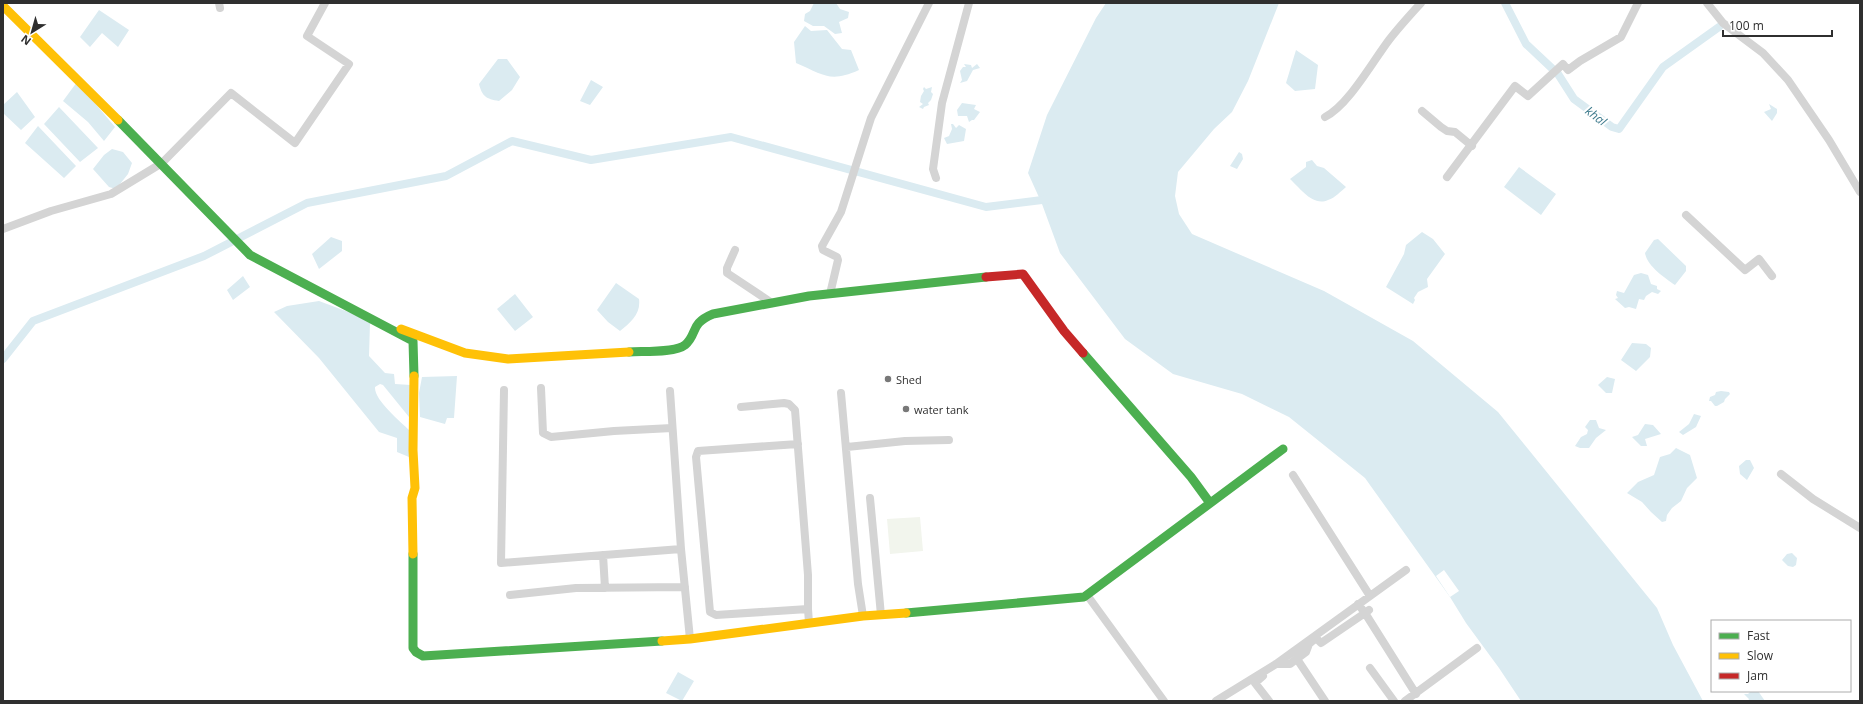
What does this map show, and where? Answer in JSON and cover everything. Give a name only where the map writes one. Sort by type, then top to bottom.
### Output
[{"type":"street","points":[[3,229],[51,211],[111,194],[162,163],[230,93],[295,143],[349,64],[307,36],[325,3]]},
{"type":"street","points":[[830,294],[838,260],[823,250],[822,246],[841,212],[871,118],[930,3]]},
{"type":"street","points":[[936,178],[933,169],[942,103],[969,3]]},
{"type":"street","points":[[1325,117],[1331,114],[1342,104],[1389,40],[1421,3]]},
{"type":"street","points":[[1448,177],[1515,86],[1528,96],[1563,64],[1568,70],[1580,61],[1619,39],[1624,33],[1638,3]]},
{"type":"street","points":[[1707,3],[1723,23],[1763,54],[1788,80],[1829,140],[1860,192]]},
{"type":"street","points":[[3,6],[162,163],[250,255],[388,328],[408,337],[414,343],[413,450],[415,488],[412,498],[414,532],[413,650],[422,656],[690,639],[863,616],[985,607],[1084,597],[1283,449]]},
{"type":"street","points":[[1422,111],[1441,127],[1447,131],[1454,132],[1472,146]]},
{"type":"street","points":[[1686,215],[1745,270],[1759,259],[1772,276]]},
{"type":"street","points":[[735,250],[727,268],[727,273],[772,303]]},
{"type":"street","points":[[388,328],[415,332],[464,353],[481,357],[508,359],[683,348],[687,344],[700,320],[713,314],[830,294],[1007,274],[1023,274],[1064,331],[1191,477],[1210,503]]},
{"type":"street","points":[[541,388],[543,433],[550,438],[614,431],[672,428]]},
{"type":"street","points":[[504,390],[501,563],[680,548]]},
{"type":"street","points":[[670,391],[680,548],[690,639]]},
{"type":"street","points":[[841,392],[858,584],[863,616]]},
{"type":"street","points":[[741,407],[784,403],[789,404],[795,410],[808,574],[808,609],[810,623]]},
{"type":"street","points":[[847,447],[905,441],[949,440]]},
{"type":"street","points":[[798,444],[698,451],[696,457],[710,612],[716,615],[808,609]]},
{"type":"street","points":[[1780,474],[1813,500],[1860,528]]},
{"type":"street","points":[[1293,475],[1370,596]]},
{"type":"street","points":[[870,498],[881,615]]},
{"type":"street","points":[[603,555],[605,588]]},
{"type":"street","points":[[1216,701],[1276,664],[1406,570]]},
{"type":"street","points":[[510,595],[576,588],[685,587]]},
{"type":"street","points":[[1087,595],[1164,701]]},
{"type":"street","points":[[1358,604],[1367,611],[1416,694]]},
{"type":"street","points":[[1269,701],[1255,683],[1276,664],[1290,664],[1297,659],[1306,652],[1308,644],[1316,638],[1321,643],[1367,611]]},
{"type":"street","points":[[1405,701],[1477,648]]},
{"type":"street","points":[[1297,659],[1325,701]]},
{"type":"street","points":[[1370,668],[1394,701]]},
{"type":"shaded area","points":[[814,3],[836,3],[840,9],[849,12],[848,18],[839,22],[842,33],[835,34],[824,26],[813,26],[804,21],[805,14],[810,11]]},
{"type":"shaded area","points":[[1106,3],[1279,3],[1248,81],[1232,112],[1214,129],[1178,172],[1175,196],[1179,214],[1192,234],[1324,291],[1413,341],[1498,412],[1657,608],[1673,645],[1703,701],[1521,701],[1466,623],[1450,597],[1365,478],[1289,417],[1242,394],[1173,374],[1125,339],[1060,253],[1042,204],[1028,173],[1047,115],[1096,18]]},
{"type":"shaded area","points":[[99,10],[129,30],[118,47],[102,33],[90,47],[80,37]]},
{"type":"shaded area","points":[[805,26],[811,31],[827,30],[842,49],[851,50],[859,70],[834,77],[821,74],[796,63],[794,42]]},
{"type":"shaded area","points":[[1296,50],[1318,65],[1315,89],[1295,91],[1286,83]]},
{"type":"shaded area","points":[[498,59],[507,59],[520,77],[512,90],[499,101],[485,96],[479,84]]},
{"type":"shaded area","points":[[964,64],[971,65],[972,68],[977,64],[980,68],[973,70],[967,81],[960,83],[962,80],[960,71],[963,67],[966,67]]},
{"type":"shaded area","points":[[591,80],[603,87],[590,105],[580,101]]},
{"type":"shaded area","points":[[77,82],[115,127],[104,141],[88,122],[63,101]]},
{"type":"shaded area","points":[[924,87],[926,89],[932,87],[931,92],[933,94],[928,103],[929,105],[923,109],[919,107],[923,104],[920,102]]},
{"type":"shaded area","points":[[17,92],[35,117],[21,130],[3,113],[3,105]]},
{"type":"shaded area","points":[[962,103],[976,105],[974,109],[980,112],[974,120],[969,122],[967,116],[958,116],[957,110]]},
{"type":"shaded area","points":[[1769,104],[1777,109],[1777,113],[1772,121],[1764,112],[1771,109]]},
{"type":"shaded area","points":[[59,107],[98,148],[80,162],[44,124]]},
{"type":"shaded area","points":[[951,124],[953,124],[956,128],[959,125],[966,129],[964,141],[947,144],[944,138],[949,136],[952,129]]},
{"type":"shaded area","points":[[38,126],[76,166],[64,178],[25,143]]},
{"type":"shaded area","points":[[112,149],[123,152],[132,163],[128,174],[116,189],[109,187],[93,169],[104,155]]},
{"type":"shaded area","points":[[1239,152],[1242,154],[1243,159],[1237,169],[1230,166]]},
{"type":"shaded area","points":[[1312,160],[1317,166],[1324,168],[1346,187],[1333,198],[1322,201],[1312,199],[1290,179],[1306,167],[1306,162]]},
{"type":"shaded area","points":[[1519,167],[1556,194],[1541,215],[1504,187]]},
{"type":"shaded area","points":[[1422,232],[1433,239],[1445,254],[1427,279],[1428,287],[1418,292],[1414,298],[1415,300],[1413,304],[1386,287],[1404,254],[1406,245]]},
{"type":"shaded area","points":[[331,237],[342,241],[342,251],[319,269],[312,254]]},
{"type":"shaded area","points":[[1658,239],[1686,266],[1686,271],[1675,285],[1657,271],[1646,258],[1645,253],[1654,240]]},
{"type":"shaded area","points":[[1641,273],[1648,275],[1651,284],[1657,286],[1657,289],[1661,291],[1658,294],[1652,292],[1646,296],[1644,300],[1639,299],[1636,309],[1629,307],[1625,308],[1615,299],[1618,298],[1616,295],[1617,291],[1624,293],[1634,275]]},
{"type":"shaded area","points":[[243,276],[250,287],[233,300],[227,290]]},
{"type":"shaded area","points":[[616,283],[639,299],[637,313],[620,331],[608,322],[597,310]]},
{"type":"shaded area","points":[[515,294],[533,317],[515,331],[497,309]]},
{"type":"shaded area","points":[[319,301],[351,313],[370,323],[369,356],[385,373],[394,374],[395,384],[411,385],[409,417],[383,385],[380,384],[375,387],[376,392],[383,404],[410,431],[409,457],[397,452],[397,438],[379,432],[319,358],[274,312],[287,306]]},
{"type":"shaded area","points":[[1632,343],[1646,344],[1651,348],[1650,357],[1636,371],[1621,360]]},
{"type":"shaded area","points":[[457,376],[454,418],[447,418],[445,424],[420,417],[419,393],[422,377]]},
{"type":"shaded area","points":[[1607,377],[1615,379],[1612,393],[1606,393],[1598,385]]},
{"type":"shaded area","points":[[1716,392],[1729,392],[1730,394],[1724,402],[1715,406],[1711,401],[1709,401],[1710,397],[1715,395]]},
{"type":"shaded area","points":[[1694,414],[1701,416],[1696,427],[1683,435],[1679,432],[1689,424]]},
{"type":"shaded area","points":[[1590,420],[1596,420],[1599,428],[1606,430],[1596,438],[1589,448],[1580,448],[1575,446],[1581,437],[1587,434],[1588,430],[1585,427]]},
{"type":"shaded area","points":[[1645,424],[1653,425],[1661,434],[1645,439],[1647,446],[1641,446],[1632,437],[1638,435]]},
{"type":"shaded area","points":[[1676,448],[1690,455],[1697,478],[1687,488],[1681,501],[1672,508],[1667,515],[1666,521],[1662,522],[1642,502],[1627,493],[1638,482],[1654,475],[1660,457],[1670,454]]},
{"type":"shaded area","points":[[1746,460],[1750,460],[1754,468],[1747,480],[1740,474],[1739,466]]},
{"type":"shaded area","points":[[920,517],[923,551],[890,554],[887,519]]},
{"type":"shaded area","points":[[1792,553],[1797,558],[1796,565],[1793,567],[1788,566],[1782,560],[1787,554]]},
{"type":"shaded area","points":[[678,672],[694,681],[682,701],[666,693]]},
{"type":"shaded area","points":[[1750,692],[1759,692],[1765,701],[1748,701],[1749,699],[1744,694],[1748,694]]},
{"type":"pier","points":[[1444,570],[1459,591],[1450,597],[1436,576]]},
{"type":"waterway","name":"khal","points":[[1505,3],[1526,44],[1558,74],[1574,99],[1612,127],[1619,129],[1663,67],[1719,27]]},
{"type":"waterway","points":[[3,359],[33,321],[204,256],[307,203],[446,176],[512,141],[591,160],[731,137],[986,207],[1050,199]]},
{"type":"traffic: fast","points":[[118,120],[250,255],[413,341],[414,376]]},
{"type":"traffic: fast","points":[[629,352],[658,351],[680,348],[689,341],[697,325],[705,318],[713,314],[809,296],[986,277]]},
{"type":"traffic: fast","points":[[1083,353],[1191,477],[1210,503]]},
{"type":"traffic: fast","points":[[906,613],[1084,597],[1283,449]]},
{"type":"traffic: fast","points":[[413,554],[413,648],[416,652],[423,656],[662,641]]},
{"type":"traffic: slow","points":[[3,6],[118,120]]},
{"type":"traffic: slow","points":[[401,329],[465,353],[508,359],[629,352]]},
{"type":"traffic: slow","points":[[413,554],[412,498],[415,488],[413,450],[414,376]]},
{"type":"traffic: slow","points":[[662,641],[690,639],[863,616],[906,613]]},
{"type":"traffic: jam","points":[[986,277],[1023,274],[1064,331],[1083,353]]},
{"type":"place","name":"Shed","points":[[888,379]]},
{"type":"place","name":"water tank","points":[[906,409]]}]
